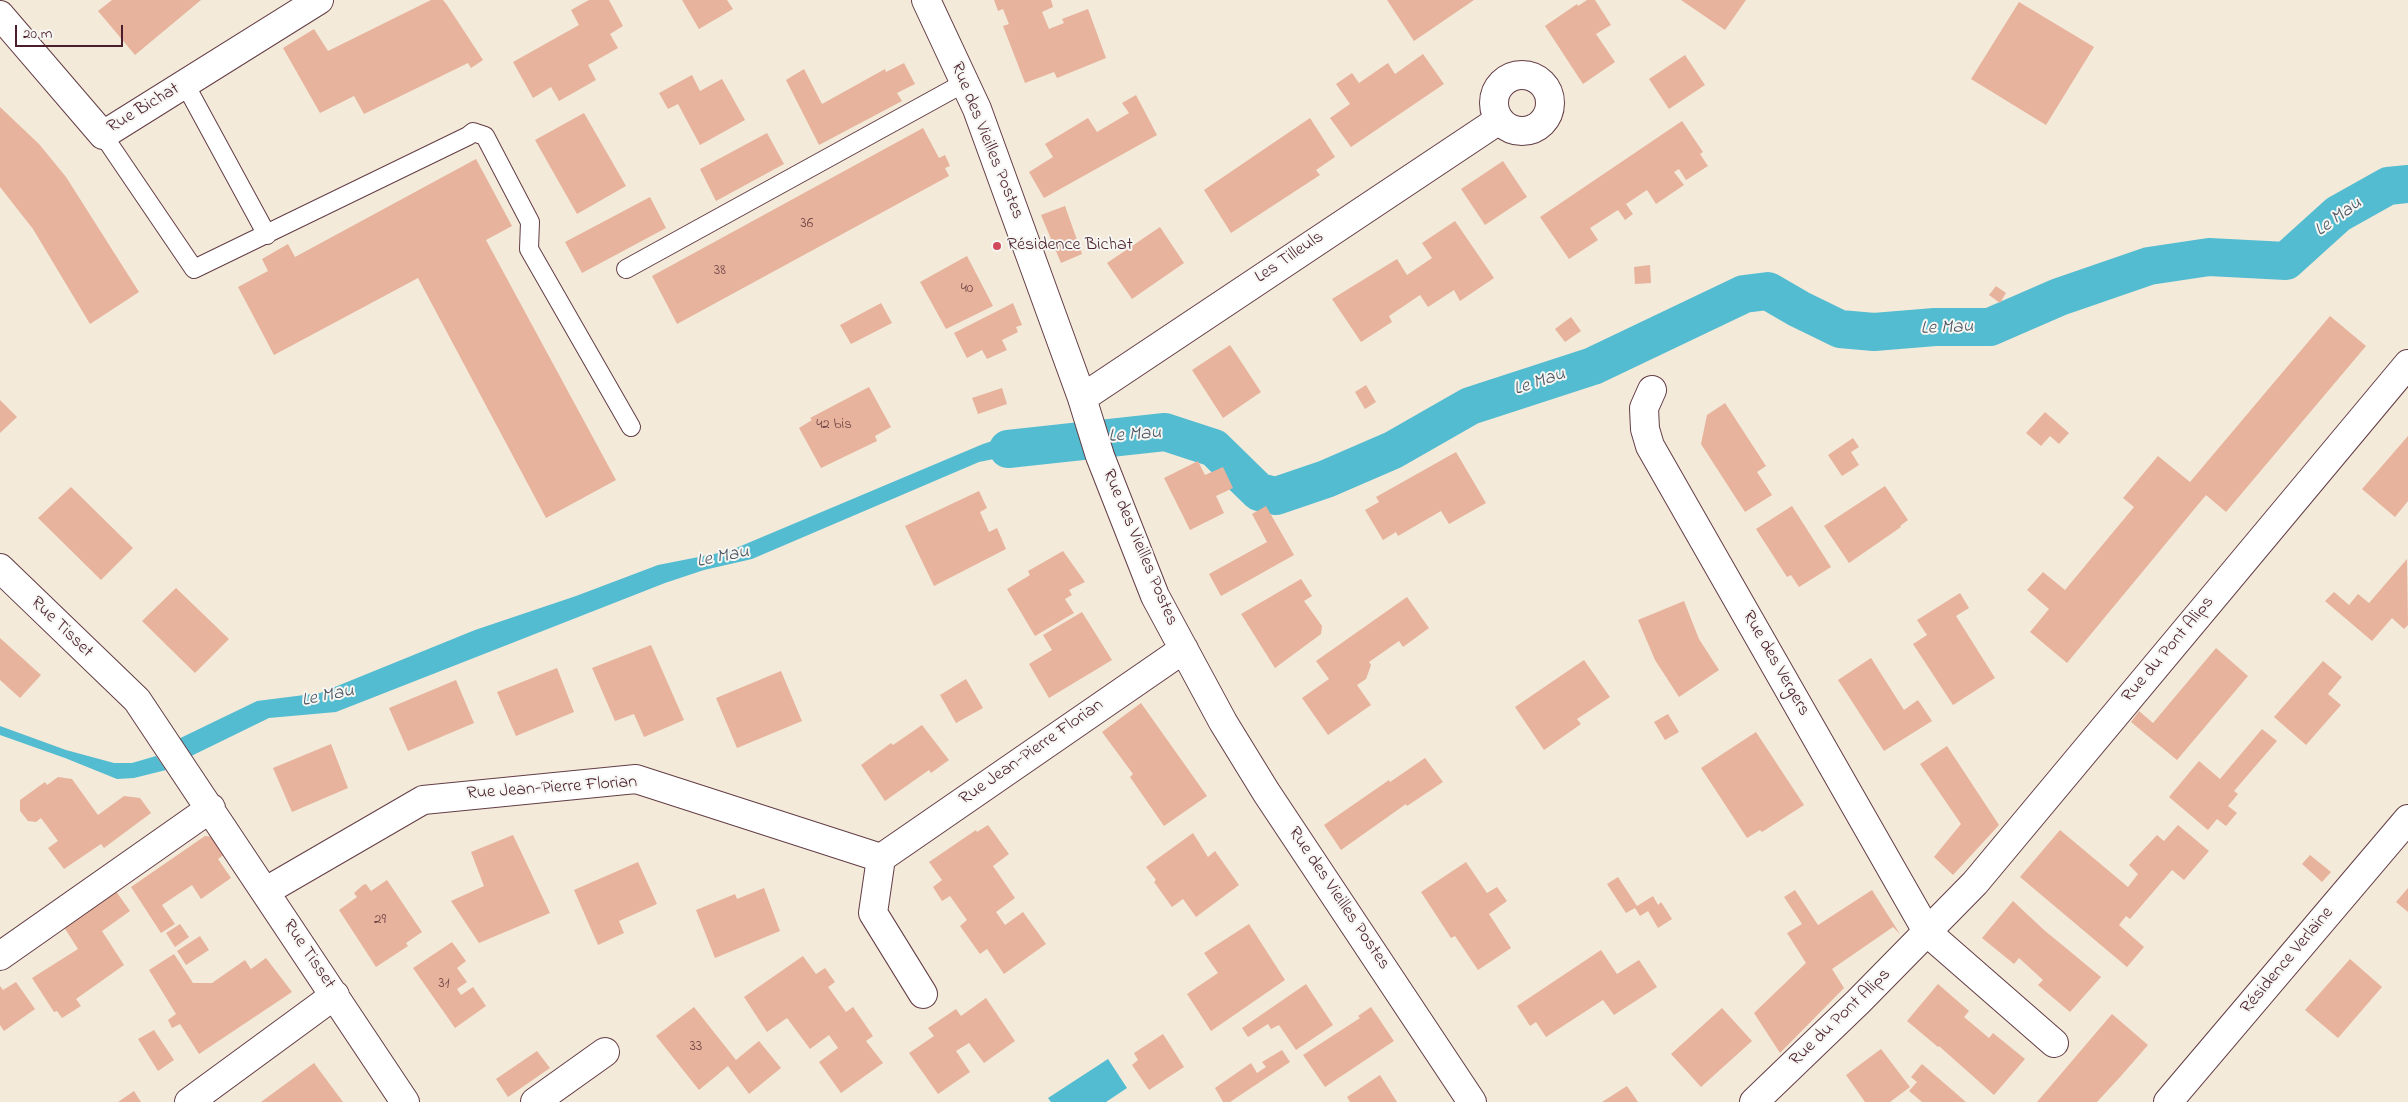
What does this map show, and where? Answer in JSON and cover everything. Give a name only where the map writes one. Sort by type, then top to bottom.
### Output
[{"type":"street","name":"Rue Bichat","points":[[0,15],[103,135],[319,0]]},
{"type":"street","name":"Rue des Vieilles Postes","points":[[926,0],[980,119],[1082,398],[1100,456],[1152,588],[1224,722],[1266,792],[1472,1102]]},
{"type":"street","name":"Les Tilleuls","points":[[1082,398],[1499,120]]},
{"type":"street","name":"Rue du Pont Alips","points":[[1754,1102],[1928,933],[1975,883],[2408,364]]},
{"type":"street","name":"Rue des Vergers","points":[[1652,390],[1644,408],[1645,429],[1650,446],[1928,933]]},
{"type":"street","name":"Rue Tisset","points":[[0,568],[137,700],[211,808],[405,1102]]},
{"type":"street","name":"Rue Jean-Pierre Florian","points":[[266,892],[423,800],[636,779],[881,858],[1184,649]]},
{"type":"street","points":[[0,956],[211,808]]},
{"type":"street","name":"Résidence Verlaine","points":[[2168,1102],[2408,819]]},
{"type":"street","points":[[881,858],[872,913],[923,994]]},
{"type":"street","points":[[1928,933],[2054,1042]]},
{"type":"street","points":[[189,1102],[335,995]]},
{"type":"street","points":[[535,1102],[606,1052]]},
{"type":"lane","points":[[626,269],[964,82]]},
{"type":"lane","points":[[185,84],[267,235]]},
{"type":"lane","points":[[103,135],[194,269],[267,235],[473,132],[485,136],[530,222],[529,249],[631,427]]},
{"type":"water","points":[[1055,430],[1062,453],[1014,455],[979,462],[752,559],[704,570],[665,583],[336,712],[269,718],[181,761],[168,744],[257,701],[320,693],[475,630],[576,596],[658,565],[729,551],[983,444],[1019,432]]},
{"type":"water","points":[[0,726],[66,750],[114,763],[132,763],[156,756],[166,770],[134,778],[117,779],[0,735]]},
{"type":"water","points":[[1108,1059],[1127,1088],[1106,1102],[1051,1102],[1048,1098]]},
{"type":"building","points":[[112,0],[201,0],[135,55],[98,11]]},
{"type":"building","points":[[431,0],[443,0],[483,60],[471,68],[468,63],[364,114],[354,96],[320,113],[283,48],[314,29],[328,51]]},
{"type":"building","points":[[589,0],[609,0],[623,26],[610,34],[618,48],[588,65],[596,80],[559,101],[551,87],[533,98],[513,62],[579,25],[571,10]]},
{"type":"building","points":[[682,0],[727,0],[733,9],[699,29]]},
{"type":"building","points":[[994,0],[1051,0],[1053,7],[1042,12],[1049,29],[1064,23],[1062,19],[1088,9],[1106,58],[1057,78],[1054,72],[1025,83],[1003,26],[1009,24],[1003,9],[998,11]]},
{"type":"building","points":[[1387,0],[1474,0],[1414,41]]},
{"type":"building","points":[[1587,0],[1595,0],[1611,25],[1596,34],[1615,62],[1583,84],[1545,26],[1577,4],[1578,6]]},
{"type":"building","points":[[1681,0],[1746,0],[1725,30]]},
{"type":"building","points":[[2019,2],[2094,47],[2046,125],[1971,79]]},
{"type":"building","points":[[1423,54],[1444,84],[1351,147],[1330,118],[1350,104],[1336,84],[1352,73],[1359,83],[1388,63],[1395,74]]},
{"type":"building","points":[[1685,55],[1705,85],[1669,109],[1649,79]]},
{"type":"building","points":[[904,63],[915,84],[897,93],[902,101],[819,145],[786,80],[804,69],[822,104],[885,69],[886,72]]},
{"type":"building","points":[[692,75],[700,91],[722,79],[745,120],[700,145],[678,104],[668,109],[659,93]]},
{"type":"building","points":[[1136,95],[1157,135],[1044,198],[1029,172],[1053,157],[1045,144],[1088,118],[1097,132],[1129,113],[1122,103]]},
{"type":"building","points":[[0,107],[39,144],[66,177],[139,292],[90,324],[33,229],[0,187]]},
{"type":"building","points":[[584,113],[626,186],[577,214],[535,140]]},
{"type":"building","points":[[1310,118],[1335,157],[1316,170],[1320,175],[1231,233],[1204,190]]},
{"type":"building","points":[[1682,121],[1703,152],[1700,154],[1708,166],[1686,180],[1679,169],[1674,172],[1684,185],[1656,204],[1647,190],[1626,204],[1633,214],[1625,220],[1618,210],[1590,228],[1598,240],[1569,259],[1540,217]]},
{"type":"building","points":[[923,128],[939,158],[945,155],[950,166],[945,168],[949,176],[677,324],[652,276]]},
{"type":"building","points":[[767,133],[784,164],[716,201],[700,169]]},
{"type":"building","points":[[476,159],[512,226],[486,240],[616,480],[546,518],[418,278],[274,355],[238,287],[268,271],[262,259],[288,244],[295,257]]},
{"type":"building","points":[[1503,161],[1527,197],[1485,225],[1461,189]]},
{"type":"building","points":[[650,197],[666,228],[582,273],[565,242]]},
{"type":"building","points":[[1065,206],[1082,254],[1061,263],[1041,215]]},
{"type":"building","points":[[1455,221],[1494,278],[1460,301],[1454,290],[1428,307],[1420,295],[1389,316],[1392,322],[1361,342],[1332,299],[1397,259],[1407,275],[1432,258],[1422,243]]},
{"type":"building","points":[[1160,227],[1184,263],[1132,299],[1107,263]]},
{"type":"building","points":[[967,256],[993,306],[946,329],[920,282]]},
{"type":"building","points":[[1650,265],[1651,283],[1635,284],[1634,267]]},
{"type":"building","points":[[1996,286],[2006,293],[2000,303],[1989,295]]},
{"type":"building","points":[[881,303],[892,323],[851,344],[840,325]]},
{"type":"building","points":[[1013,303],[1022,325],[1016,327],[1018,332],[1002,340],[1007,350],[987,359],[982,350],[967,358],[954,333]]},
{"type":"building","points":[[2330,316],[2366,346],[2226,512],[2206,495],[2067,663],[2030,632],[2049,609],[2027,590],[2043,572],[2065,590],[2134,507],[2123,498],[2158,456],[2190,482]]},
{"type":"building","points":[[1571,317],[1581,331],[1565,342],[1555,329]]},
{"type":"building","points":[[1230,345],[1261,392],[1223,418],[1192,370]]},
{"type":"building","points":[[1366,385],[1376,402],[1365,409],[1355,392]]},
{"type":"building","points":[[869,387],[891,427],[875,436],[877,441],[821,468],[799,428],[812,420],[810,418]]},
{"type":"building","points":[[1002,388],[1007,404],[978,414],[972,398]]},
{"type":"building","points":[[0,400],[17,417],[0,433]]},
{"type":"building","points":[[1725,403],[1766,466],[1757,472],[1772,495],[1745,512],[1701,444],[1707,415]]},
{"type":"building","points":[[2045,412],[2069,433],[2059,444],[2050,436],[2041,446],[2026,433]]},
{"type":"building","points":[[2408,436],[2408,501],[2395,517],[2362,489]]},
{"type":"building","points":[[1853,438],[1859,447],[1851,452],[1859,465],[1842,476],[1828,455]]},
{"type":"building","points":[[1456,452],[1486,503],[1449,524],[1441,511],[1398,536],[1396,532],[1383,540],[1365,510],[1379,502],[1376,497]]},
{"type":"building","points":[[1198,461],[1205,475],[1223,467],[1233,488],[1216,496],[1224,513],[1190,530],[1164,478]]},
{"type":"building","points":[[1885,486],[1908,520],[1901,527],[1849,563],[1824,526]]},
{"type":"building","points":[[71,487],[133,548],[101,580],[38,518]]},
{"type":"building","points":[[979,491],[987,508],[980,512],[989,532],[997,528],[1006,549],[934,586],[905,526]]},
{"type":"building","points":[[1266,506],[1294,555],[1221,596],[1209,574],[1267,542],[1252,514]]},
{"type":"building","points":[[1792,506],[1831,567],[1799,587],[1791,575],[1787,577],[1756,529]]},
{"type":"building","points":[[1063,551],[1085,582],[1069,590],[1072,595],[1065,599],[1074,613],[1035,636],[1007,589],[1030,575],[1028,571]]},
{"type":"building","points":[[2407,559],[2408,625],[2404,629],[2392,618],[2372,641],[2325,601],[2334,592],[2349,605],[2358,594],[2369,603]]},
{"type":"building","points":[[1301,579],[1312,596],[1304,601],[1322,626],[1321,634],[1275,668],[1241,614]]},
{"type":"building","points":[[176,588],[229,639],[195,673],[142,621]]},
{"type":"building","points":[[1960,593],[1969,608],[1956,616],[1995,678],[1953,705],[1913,644],[1927,635],[1917,620]]},
{"type":"building","points":[[1407,597],[1429,628],[1403,647],[1399,641],[1369,662],[1371,665],[1366,679],[1357,685],[1371,705],[1328,735],[1302,698],[1329,679],[1316,661]]},
{"type":"building","points":[[1684,601],[1699,639],[1719,670],[1679,697],[1655,660],[1638,620]]},
{"type":"building","points":[[1082,612],[1112,660],[1049,698],[1029,664],[1052,650],[1043,635]]},
{"type":"building","points":[[0,638],[41,675],[20,698],[0,680]]},
{"type":"building","points":[[651,645],[684,720],[644,737],[634,714],[615,721],[592,668]]},
{"type":"building","points":[[2216,648],[2248,676],[2177,760],[2131,722],[2139,711],[2153,723]]},
{"type":"building","points":[[1871,658],[1904,710],[1918,700],[1932,721],[1884,751],[1838,680]]},
{"type":"building","points":[[1584,660],[1610,697],[1577,719],[1581,724],[1544,750],[1515,707]]},
{"type":"building","points":[[2323,661],[2342,677],[2328,694],[2341,705],[2306,745],[2274,717]]},
{"type":"building","points":[[557,668],[574,712],[516,736],[497,692]]},
{"type":"building","points":[[781,671],[802,721],[737,748],[716,698]]},
{"type":"building","points":[[966,679],[983,708],[956,723],[940,695]]},
{"type":"building","points":[[456,680],[474,723],[408,751],[389,708]]},
{"type":"building","points":[[1141,703],[1207,796],[1164,826],[1130,777],[1133,774],[1102,732]]},
{"type":"building","points":[[1668,714],[1679,732],[1665,740],[1654,722]]},
{"type":"building","points":[[922,725],[949,760],[931,773],[929,770],[885,801],[861,765],[891,743],[893,745]]},
{"type":"building","points":[[2262,729],[2277,741],[2234,791],[2238,794],[2228,806],[2237,813],[2226,826],[2217,819],[2208,830],[2169,797],[2199,761],[2220,779]]},
{"type":"building","points":[[1756,732],[1804,805],[1762,832],[1760,830],[1747,838],[1701,768]]},
{"type":"building","points":[[331,744],[348,788],[292,812],[273,768]]},
{"type":"building","points":[[1947,746],[1999,825],[1953,875],[1934,857],[1961,824],[1920,764]]},
{"type":"building","points":[[1425,758],[1443,782],[1407,806],[1406,804],[1341,850],[1324,825],[1389,780],[1390,782]]},
{"type":"building","points":[[58,777],[72,779],[98,815],[124,796],[140,798],[151,813],[104,848],[101,844],[64,869],[48,848],[58,841],[41,818],[36,822],[28,821],[20,811],[20,800],[45,782],[47,785]]},
{"type":"building","points":[[988,825],[1009,854],[993,866],[1015,898],[996,912],[1005,925],[1023,912],[1046,944],[1004,974],[987,949],[980,954],[960,926],[967,920],[950,896],[942,901],[933,887],[942,880],[929,862],[976,830],[977,832]]},
{"type":"building","points":[[2178,825],[2209,851],[2184,880],[2172,870],[2130,919],[2126,916],[2119,925],[2144,947],[2127,967],[2020,877],[2060,830],[2128,887],[2138,874],[2129,865],[2157,835],[2164,841]]},
{"type":"building","points":[[1193,833],[1208,857],[1215,851],[1239,885],[1196,917],[1183,899],[1172,907],[1146,867]]},
{"type":"building","points":[[513,835],[550,913],[479,943],[451,901],[484,886],[471,852]]},
{"type":"building","points":[[205,836],[214,837],[225,854],[218,859],[231,878],[201,899],[192,885],[162,905],[175,924],[161,933],[131,887]]},
{"type":"building","points":[[2310,855],[2331,872],[2322,882],[2302,864]]},
{"type":"building","points":[[638,862],[657,904],[619,921],[624,933],[598,945],[574,890]]},
{"type":"building","points":[[1466,862],[1487,893],[1497,887],[1507,901],[1489,914],[1511,948],[1478,970],[1455,936],[1451,938],[1421,892]]},
{"type":"building","points":[[1618,877],[1637,906],[1653,896],[1658,905],[1661,902],[1672,919],[1658,928],[1648,911],[1640,916],[1635,908],[1626,913],[1607,884]]},
{"type":"building","points":[[387,880],[422,932],[406,943],[408,946],[376,967],[339,910],[357,897],[354,893],[363,885],[366,884],[371,891]]},
{"type":"building","points":[[113,887],[130,911],[102,931],[124,965],[76,999],[81,1006],[62,1018],[57,1011],[54,1012],[32,978],[78,949],[62,924]]},
{"type":"building","points":[[764,888],[780,931],[715,958],[696,910],[735,894],[737,899]]},
{"type":"building","points":[[2408,888],[2408,912],[2396,902]]},
{"type":"building","points":[[1795,890],[1818,925],[1872,890],[1900,934],[1893,927],[1832,969],[1844,988],[1780,1053],[1754,1013],[1806,963],[1787,933],[1802,924],[1784,897]]},
{"type":"building","points":[[2013,901],[2044,930],[2101,977],[2070,1012],[2038,985],[2043,980],[2019,958],[2014,964],[1982,938]]},
{"type":"building","points":[[180,924],[189,937],[175,947],[166,933]]},
{"type":"building","points":[[1249,924],[1285,980],[1211,1031],[1187,994],[1218,973],[1204,953]]},
{"type":"building","points":[[200,936],[209,950],[186,965],[177,951]]},
{"type":"building","points":[[452,942],[466,961],[457,968],[467,982],[457,989],[461,995],[473,987],[486,1006],[455,1028],[413,968]]},
{"type":"building","points":[[1601,950],[1617,974],[1639,960],[1657,987],[1614,1015],[1603,1000],[1546,1037],[1536,1022],[1530,1026],[1517,1006]]},
{"type":"building","points":[[174,954],[193,983],[212,983],[245,960],[251,969],[266,958],[292,992],[199,1054],[180,1024],[172,1028],[168,1020],[176,1014],[149,970]]},
{"type":"building","points":[[803,956],[816,974],[825,968],[835,982],[828,987],[846,1012],[853,1007],[873,1036],[866,1041],[883,1063],[841,1093],[819,1062],[838,1048],[829,1035],[810,1049],[787,1018],[767,1032],[744,997]]},
{"type":"building","points":[[2350,959],[2382,987],[2338,1038],[2305,1010]]},
{"type":"building","points":[[16,982],[35,1009],[4,1031],[0,1025],[0,986],[3,990]]},
{"type":"building","points":[[1306,984],[1333,1025],[1296,1050],[1279,1025],[1271,1029],[1268,1024],[1248,1037],[1242,1028]]},
{"type":"building","points":[[1938,984],[1969,1011],[1964,1017],[1989,1038],[1993,1033],[2025,1059],[1994,1095],[1939,1046],[1907,1021]]},
{"type":"building","points":[[986,998],[1015,1041],[984,1063],[969,1043],[956,1051],[970,1072],[938,1094],[909,1053],[934,1036],[928,1028],[956,1009],[961,1016]]},
{"type":"building","points":[[694,1007],[736,1060],[759,1041],[781,1068],[749,1094],[728,1066],[699,1090],[656,1036]]},
{"type":"building","points":[[1371,1007],[1394,1041],[1325,1087],[1303,1055],[1360,1018],[1358,1016]]},
{"type":"building","points":[[1722,1008],[1752,1041],[1701,1087],[1671,1054]]},
{"type":"building","points":[[2112,1014],[2148,1045],[2097,1102],[2037,1102]]},
{"type":"building","points":[[154,1030],[174,1060],[158,1071],[138,1039]]},
{"type":"building","points":[[1163,1034],[1184,1067],[1149,1090],[1132,1065],[1138,1060],[1134,1053]]},
{"type":"building","points":[[1881,1049],[1910,1087],[1890,1102],[1865,1102],[1846,1075]]},
{"type":"building","points":[[1282,1050],[1290,1062],[1230,1102],[1223,1102],[1215,1088],[1251,1063],[1257,1073],[1266,1067],[1262,1062]]},
{"type":"building","points":[[537,1051],[550,1068],[508,1097],[496,1079]]},
{"type":"building","points":[[314,1063],[343,1102],[261,1102]]},
{"type":"building","points":[[1922,1064],[1966,1102],[1922,1102],[1909,1091],[1917,1082],[1911,1077]]},
{"type":"building","points":[[1380,1075],[1397,1102],[1350,1102],[1347,1097]]},
{"type":"building","points":[[1627,1086],[1638,1102],[1602,1102]]},
{"type":"building","points":[[134,1091],[141,1102],[118,1102]]},
{"type":"waterway","name":"Le Mau","points":[[1008,449],[1165,432],[1214,448],[1259,492],[1276,496],[1326,479],[1393,450],[1470,406],[1593,366],[1744,294],[1768,291],[1840,329],[1874,332],[1935,327],[1990,327],[2059,297],[2149,266],[2209,257],[2286,261],[2338,214],[2388,186],[2408,184]]},
{"type":"place","name":"Résidence Bichat","points":[[997,246]]}]
